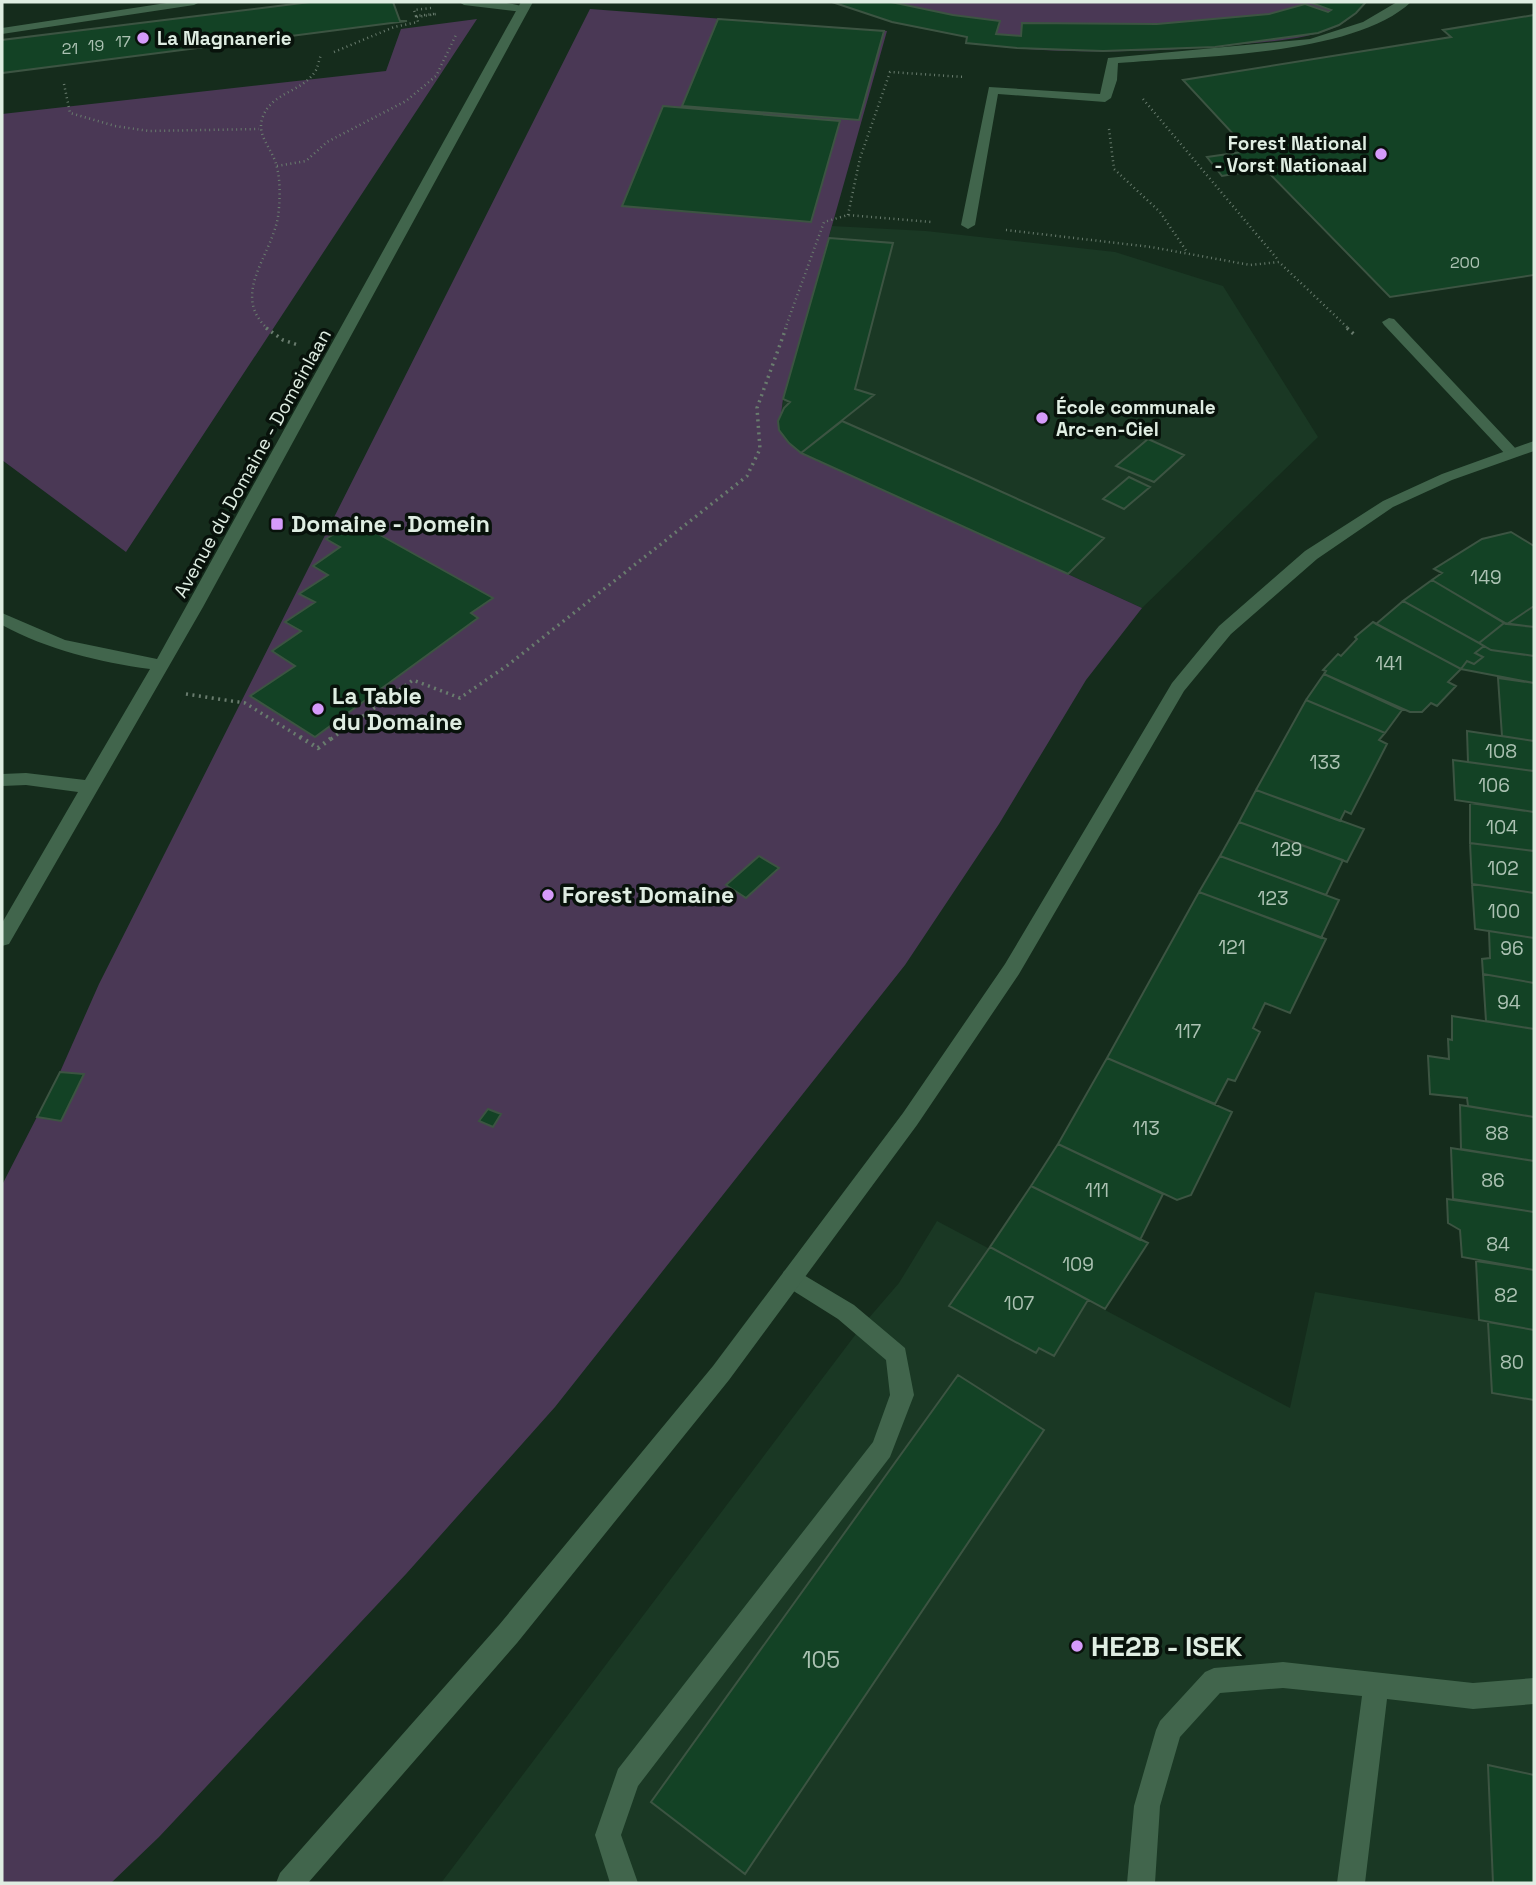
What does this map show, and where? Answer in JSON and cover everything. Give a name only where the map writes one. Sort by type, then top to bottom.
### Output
[{"type":"street","points":[[2,31],[194,2]]},
{"type":"street","points":[[464,2],[525,6]]},
{"type":"street","points":[[968,225],[993,90],[1105,98],[1111,80],[1112,60],[1139,60],[1311,41],[1367,24],[1405,2]]},
{"type":"street","name":"Avenue du Domaine - Domeinlaan","points":[[2,939],[161,665],[525,6]]},
{"type":"street","points":[[1389,322],[1512,453]]},
{"type":"street","points":[[290,1883],[508,1634],[721,1373],[792,1278],[910,1119],[1013,969],[1178,687],[1225,630],[1311,555],[1388,503],[1534,446]]},
{"type":"street","points":[[2,618],[31,635],[97,656],[161,665]]},
{"type":"street","points":[[2,780],[26,779],[90,787]]},
{"type":"street","points":[[624,1883],[608,1835],[627,1778],[882,1449],[902,1395],[897,1355],[846,1312],[792,1278]]},
{"type":"street","points":[[1141,1883],[1147,1806],[1170,1730],[1214,1681],[1283,1675],[1473,1696],[1534,1691]]},
{"type":"street","points":[[1351,1883],[1376,1687]]},
{"type":"path","points":[[334,52],[394,27],[418,22],[417,17],[438,14],[416,16],[414,10],[435,8]]},
{"type":"path","points":[[277,166],[306,161],[327,142],[406,101],[436,76],[459,29]]},
{"type":"path","points":[[299,345],[289,344],[259,324],[250,300],[253,276],[272,238],[278,219],[277,166],[259,129],[262,116],[271,103],[281,92],[305,80],[316,70],[321,55]]},
{"type":"path","points":[[848,215],[860,158],[891,72],[971,77]]},
{"type":"path","points":[[1111,80],[1139,94],[1279,262],[1363,343]]},
{"type":"path","points":[[64,84],[70,113],[101,124],[163,132],[230,127],[259,129]]},
{"type":"path","points":[[1105,98],[1114,169],[1160,212],[1188,253]]},
{"type":"path","points":[[147,689],[245,703],[318,748],[413,680],[460,698],[508,665],[747,477],[760,449],[757,408],[824,222],[848,215],[968,225],[1188,253],[1250,265],[1279,262]]},
{"type":"shaded area","points":[[832,2],[1366,2],[1338,26],[1304,37],[1209,47],[1070,51],[966,43],[966,37],[892,22]]},
{"type":"shaded area","name":"Forest Domaine","points":[[590,9],[887,31],[783,399],[779,430],[789,443],[802,453],[1142,608],[1086,680],[999,824],[905,965],[555,1407],[406,1574],[159,1837],[111,1883],[2,1883],[2,1185],[60,1072],[99,984]]},
{"type":"shaded area","points":[[477,19],[126,552],[2,460],[2,114],[386,71],[401,29]]},
{"type":"shaded area","name":"École communale Arc-en-Ciel","points":[[832,226],[926,231],[1115,252],[1223,286],[1318,437],[1142,608],[802,453],[789,443],[779,430],[778,421]]},
{"type":"shaded area","name":"HE2B - ISEK","points":[[937,1221],[1290,1408],[1315,1292],[1534,1330],[1534,1883],[441,1883],[862,1326],[899,1283]]},
{"type":"building","name":"La Magnanerie","points":[[310,2],[393,2],[400,21],[407,21],[2,73],[2,40]]},
{"type":"building","points":[[832,2],[891,2],[953,15],[1000,21],[996,34],[1021,36],[1022,23],[1157,24],[1269,14],[1305,4],[1328,12],[1331,10],[1309,2],[1366,2],[1339,25],[1318,33],[1215,47],[1103,51],[966,43],[967,37],[892,22]]},
{"type":"building","name":"Forest National - Vorst Nationaal","points":[[1534,15],[1534,275],[1390,297],[1265,169],[1222,176],[1207,157],[1249,151],[1183,80],[1451,37],[1443,30]]},
{"type":"building","points":[[718,19],[884,31],[859,120],[682,106]]},
{"type":"building","points":[[663,106],[840,121],[811,222],[622,206]]},
{"type":"building","points":[[829,238],[893,243],[855,389],[874,395],[801,453],[779,430],[778,421],[790,402],[783,399]]},
{"type":"building","points":[[842,421],[1104,538],[1068,574],[801,453]]},
{"type":"building","points":[[1148,439],[1184,455],[1154,482],[1116,466]]},
{"type":"building","points":[[1129,477],[1150,487],[1124,509],[1103,499]]},
{"type":"building","points":[[355,521],[493,598],[471,613],[478,618],[315,737],[250,696],[295,666],[272,651],[301,631],[285,622],[315,602],[299,594],[328,575],[313,566],[340,547],[326,539]]},
{"type":"building","points":[[1511,532],[1534,546],[1534,606],[1507,624],[1432,580],[1442,573],[1434,569],[1482,539]]},
{"type":"building","points":[[1432,580],[1504,623],[1479,643],[1403,601]]},
{"type":"building","points":[[1403,601],[1484,646],[1475,653],[1483,657],[1474,664],[1467,661],[1461,669],[1376,624]]},
{"type":"building","points":[[1534,606],[1534,627],[1507,624]]},
{"type":"building","points":[[1373,622],[1461,669],[1448,682],[1456,686],[1437,706],[1431,703],[1422,712],[1410,712],[1324,674],[1326,671],[1323,670],[1338,654],[1341,656],[1357,639],[1355,637]]},
{"type":"building","points":[[1504,623],[1534,627],[1534,656],[1491,650],[1479,643]]},
{"type":"building","points":[[1484,646],[1491,650],[1534,656],[1534,683],[1461,669],[1467,661],[1474,664],[1483,657],[1475,653]]},
{"type":"building","points":[[1324,674],[1402,710],[1385,733],[1306,700]]},
{"type":"building","points":[[1498,678],[1534,683],[1534,741],[1502,736]]},
{"type":"building","points":[[1306,700],[1385,733],[1379,740],[1387,744],[1351,814],[1345,811],[1340,821],[1256,790]]},
{"type":"building","points":[[1467,731],[1534,741],[1534,771],[1468,762]]},
{"type":"building","points":[[1453,760],[1534,771],[1534,812],[1455,800]]},
{"type":"building","points":[[1256,790],[1364,829],[1347,862],[1239,822]]},
{"type":"building","points":[[1470,803],[1534,812],[1534,851],[1470,843]]},
{"type":"building","points":[[1239,822],[1343,860],[1326,895],[1220,856]]},
{"type":"building","points":[[1470,843],[1534,851],[1534,893],[1472,884]]},
{"type":"building","points":[[759,856],[779,868],[746,898],[726,885]]},
{"type":"building","points":[[1220,856],[1339,900],[1321,938],[1199,892]]},
{"type":"building","points":[[1472,884],[1534,893],[1534,938],[1475,929]]},
{"type":"building","points":[[1199,892],[1326,939],[1290,1013],[1265,1003],[1253,1028],[1260,1032],[1235,1081],[1228,1079],[1215,1104],[1107,1058]]},
{"type":"building","points":[[1489,931],[1534,938],[1534,983],[1483,974],[1482,959],[1490,958]]},
{"type":"building","points":[[1483,974],[1534,983],[1534,1029],[1486,1021]]},
{"type":"building","points":[[1452,1016],[1534,1029],[1534,1117],[1468,1106],[1467,1098],[1430,1094],[1428,1056],[1449,1059],[1448,1039],[1452,1040]]},
{"type":"building","points":[[1107,1058],[1232,1112],[1191,1195],[1177,1200],[1058,1144]]},
{"type":"building","points":[[60,1072],[84,1074],[61,1121],[37,1117]]},
{"type":"building","points":[[1460,1105],[1534,1117],[1534,1161],[1461,1149]]},
{"type":"building","points":[[488,1109],[501,1114],[493,1127],[479,1121]]},
{"type":"building","points":[[1058,1144],[1163,1194],[1140,1240],[1031,1186]]},
{"type":"building","points":[[1451,1148],[1534,1161],[1534,1212],[1453,1199]]},
{"type":"building","points":[[1031,1186],[1148,1243],[1105,1309],[990,1247]]},
{"type":"building","points":[[1447,1199],[1534,1212],[1534,1270],[1462,1257],[1460,1230],[1448,1223]]},
{"type":"building","points":[[990,1247],[1088,1300],[1054,1356],[1039,1348],[1036,1353],[949,1306]]},
{"type":"building","points":[[1476,1261],[1534,1270],[1534,1330],[1479,1320]]},
{"type":"building","points":[[1488,1322],[1534,1330],[1534,1400],[1492,1393]]},
{"type":"building","points":[[958,1375],[1044,1430],[745,1874],[651,1802]]},
{"type":"building","points":[[1488,1765],[1534,1775],[1534,1883],[1493,1883]]},
{"type":"place","name":"La Magnanerie","points":[[143,38]]},
{"type":"place","name":"Forest National - Vorst Nationaal","points":[[1381,154]]},
{"type":"place","name":"École communale Arc-en-Ciel","points":[[1042,418]]},
{"type":"place","name":"Domaine - Domein","points":[[277,524]]},
{"type":"place","name":"La Table du Domaine","points":[[318,709]]},
{"type":"place","name":"Forest Domaine","points":[[548,895]]},
{"type":"place","name":"HE2B - ISEK","points":[[1077,1646]]}]
